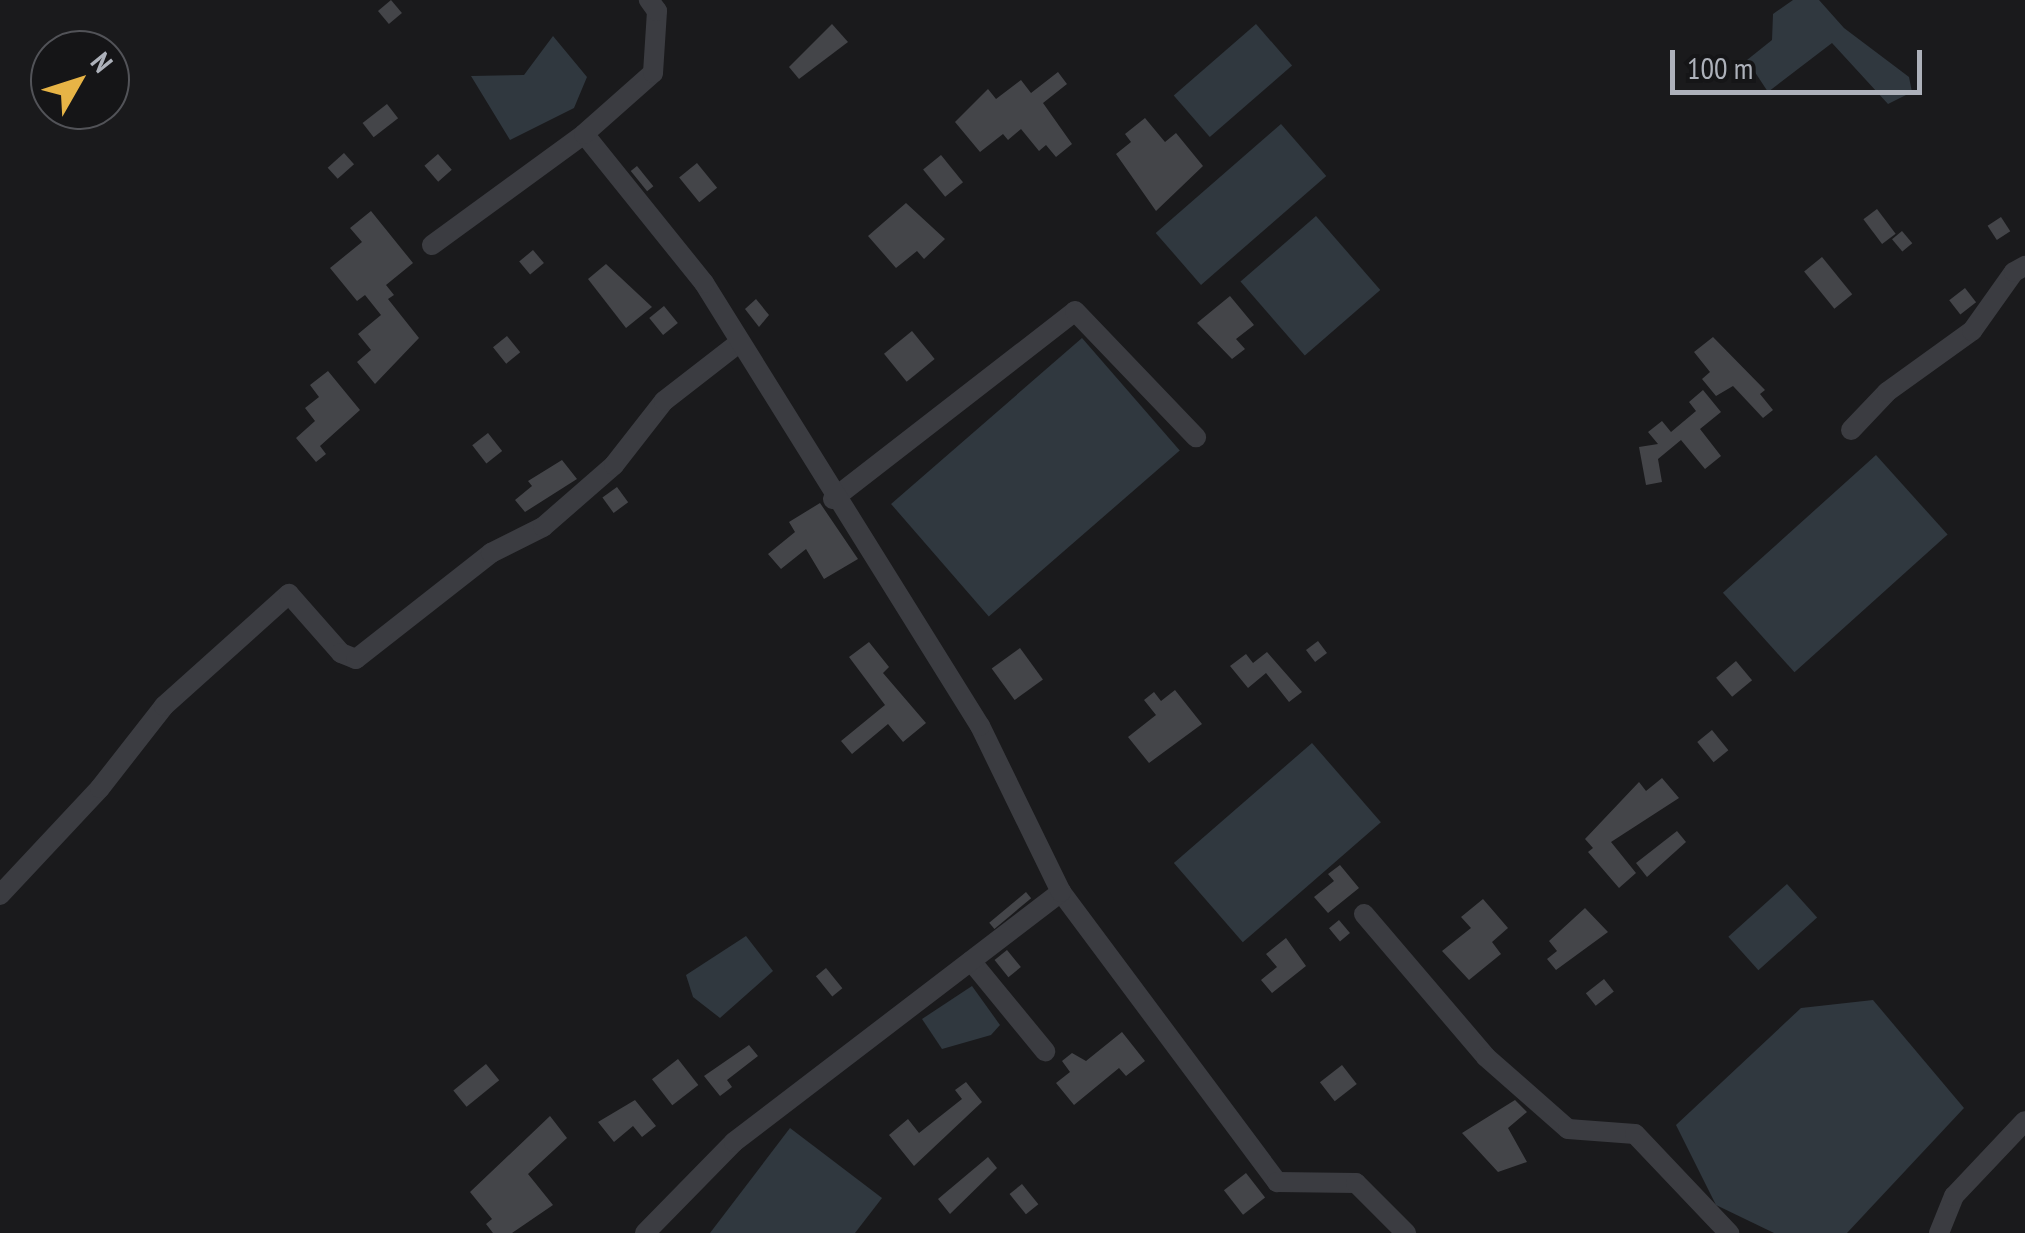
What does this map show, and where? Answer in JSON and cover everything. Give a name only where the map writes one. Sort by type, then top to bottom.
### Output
[{"type":"street","points":[[432,245],[584,134],[653,73],[657,11],[649,0]]},
{"type":"street","points":[[584,134],[704,283],[833,499],[980,726],[1061,892],[1277,1182],[1356,1183],[1406,1233]]},
{"type":"street","points":[[1850,430],[1886,392],[1972,331],[2014,272],[2025,266]]},
{"type":"street","points":[[833,499],[1075,311],[1196,437]]},
{"type":"street","points":[[0,896],[100,788],[164,706],[289,594],[341,653],[356,659],[492,553],[543,527],[614,465],[664,401],[740,342]]},
{"type":"street","points":[[645,1233],[734,1142],[1061,892]]},
{"type":"street","points":[[1364,914],[1486,1058],[1568,1128],[1635,1134],[1729,1233]]},
{"type":"street","points":[[972,961],[1045,1051]]},
{"type":"street","points":[[1939,1233],[1954,1196],[2025,1121]]},
{"type":"shaded area","points":[[1793,0],[1819,0],[1844,28],[1909,77],[1912,92],[1888,104],[1832,43],[1768,92],[1747,60],[1772,40],[1773,14]]},
{"type":"shaded area","points":[[1256,24],[1292,66],[1210,137],[1174,96]]},
{"type":"shaded area","points":[[553,36],[587,77],[574,108],[510,140],[471,76],[524,75]]},
{"type":"shaded area","points":[[1281,124],[1326,176],[1201,285],[1156,233]]},
{"type":"shaded area","points":[[1316,216],[1380,290],[1305,356],[1241,282]]},
{"type":"shaded area","points":[[1082,338],[1180,450],[989,616],[891,504]]},
{"type":"shaded area","points":[[1876,455],[1948,535],[1795,672],[1723,593]]},
{"type":"shaded area","points":[[1312,743],[1381,822],[1243,942],[1174,863]]},
{"type":"shaded area","points":[[1787,884],[1817,917],[1758,970],[1728,937]]},
{"type":"shaded area","points":[[746,936],[773,971],[720,1018],[693,997],[686,975]]},
{"type":"shaded area","points":[[972,986],[1000,1025],[991,1035],[942,1049],[922,1019]]},
{"type":"shaded area","points":[[1873,1000],[1964,1108],[1847,1233],[1774,1233],[1716,1205],[1676,1125],[1801,1008]]},
{"type":"shaded area","points":[[790,1128],[882,1198],[855,1233],[710,1233]]},
{"type":"building","points":[[391,0],[402,13],[389,24],[378,11]]},
{"type":"building","points":[[832,24],[848,42],[799,79],[789,67]]},
{"type":"building","points":[[1058,72],[1067,84],[1043,103],[1072,144],[1056,157],[1046,145],[1039,151],[1021,129],[1008,140],[1003,134],[980,152],[955,122],[988,89],[996,99],[1021,80],[1031,93]]},
{"type":"building","points":[[387,104],[398,118],[374,137],[363,123]]},
{"type":"building","points":[[1145,118],[1165,142],[1176,133],[1203,166],[1156,211],[1116,154],[1131,142],[1125,134]]},
{"type":"building","points":[[344,153],[354,164],[338,179],[328,168]]},
{"type":"building","points":[[438,154],[452,170],[438,182],[424,166]]},
{"type":"building","points":[[941,155],[963,182],[945,197],[923,169]]},
{"type":"building","points":[[697,163],[717,188],[699,202],[679,177]]},
{"type":"building","points":[[637,166],[653,186],[647,191],[631,171]]},
{"type":"building","points":[[906,203],[945,239],[924,259],[917,251],[896,268],[868,236]]},
{"type":"building","points":[[1877,209],[1896,234],[1882,244],[1863,219]]},
{"type":"building","points":[[371,211],[413,263],[386,285],[394,295],[388,299],[419,338],[375,384],[357,362],[371,350],[358,334],[381,315],[365,295],[357,301],[330,268],[362,242],[350,228]]},
{"type":"building","points":[[2001,217],[2010,231],[1997,240],[1988,226]]},
{"type":"building","points":[[1902,231],[1912,243],[1902,252],[1892,239]]},
{"type":"building","points":[[533,250],[544,263],[530,275],[519,262]]},
{"type":"building","points":[[1822,257],[1852,294],[1834,309],[1804,271]]},
{"type":"building","points":[[606,264],[652,307],[626,328],[588,279]]},
{"type":"building","points":[[1965,288],[1976,302],[1960,314],[1949,300]]},
{"type":"building","points":[[1230,296],[1254,325],[1236,339],[1245,349],[1232,359],[1197,323]]},
{"type":"building","points":[[756,299],[769,315],[759,327],[745,309]]},
{"type":"building","points":[[664,306],[678,323],[663,335],[649,318]]},
{"type":"building","points":[[912,331],[935,359],[907,382],[884,354]]},
{"type":"building","points":[[507,336],[520,352],[506,364],[493,347]]},
{"type":"building","points":[[1713,337],[1765,390],[1760,394],[1773,410],[1763,418],[1733,386],[1716,396],[1702,379],[1710,372],[1694,352]]},
{"type":"building","points":[[328,371],[360,410],[320,446],[326,454],[316,462],[296,438],[315,421],[305,408],[319,397],[310,385]]},
{"type":"building","points":[[1703,390],[1721,412],[1700,429],[1721,456],[1705,469],[1681,440],[1658,459],[1662,482],[1646,485],[1639,447],[1658,444],[1648,432],[1662,421],[1671,432],[1696,411],[1689,402]]},
{"type":"building","points":[[488,433],[502,451],[486,463],[472,445]]},
{"type":"building","points":[[562,460],[577,479],[525,512],[515,500],[532,486],[528,481]]},
{"type":"building","points":[[617,487],[628,502],[614,513],[602,498]]},
{"type":"building","points":[[820,503],[858,559],[824,579],[806,549],[781,569],[768,554],[795,532],[789,522]]},
{"type":"building","points":[[1318,641],[1327,653],[1315,662],[1306,650]]},
{"type":"building","points":[[869,642],[889,667],[883,673],[926,723],[903,742],[888,724],[852,754],[841,741],[885,705],[849,657]]},
{"type":"building","points":[[1020,648],[1043,680],[1015,700],[992,669]]},
{"type":"building","points":[[1267,652],[1302,692],[1289,702],[1266,673],[1248,688],[1230,666],[1246,654],[1253,663]]},
{"type":"building","points":[[1736,661],[1752,680],[1732,697],[1716,678]]},
{"type":"building","points":[[1175,690],[1202,724],[1149,763],[1128,737],[1156,715],[1144,700],[1154,692],[1161,701]]},
{"type":"building","points":[[1712,730],[1728,750],[1714,762],[1697,742]]},
{"type":"building","points":[[1662,778],[1679,798],[1611,842],[1636,873],[1619,888],[1588,852],[1593,848],[1585,839],[1639,782],[1646,791]]},
{"type":"building","points":[[1677,831],[1686,842],[1647,877],[1636,863]]},
{"type":"building","points":[[1340,865],[1359,888],[1328,913],[1314,897],[1334,881],[1328,874]]},
{"type":"building","points":[[1026,892],[1031,898],[994,929],[989,923]]},
{"type":"building","points":[[1483,899],[1508,928],[1492,942],[1501,954],[1469,980],[1442,951],[1471,928],[1461,917]]},
{"type":"building","points":[[1585,908],[1608,932],[1556,970],[1547,959],[1557,951],[1549,941]]},
{"type":"building","points":[[1339,920],[1350,933],[1340,941],[1329,928]]},
{"type":"building","points":[[1286,938],[1306,966],[1272,993],[1261,980],[1277,967],[1266,954]]},
{"type":"building","points":[[1007,950],[1021,967],[1008,977],[995,960]]},
{"type":"building","points":[[826,968],[842,988],[832,996],[816,976]]},
{"type":"building","points":[[1604,979],[1614,992],[1596,1006],[1586,993]]},
{"type":"building","points":[[1122,1032],[1145,1061],[1126,1076],[1119,1068],[1074,1105],[1056,1083],[1070,1072],[1062,1061],[1072,1053],[1086,1061]]},
{"type":"building","points":[[749,1045],[758,1056],[727,1080],[732,1087],[720,1096],[704,1076]]},
{"type":"building","points":[[678,1059],[698,1085],[672,1105],[652,1079]]},
{"type":"building","points":[[486,1064],[499,1080],[467,1107],[453,1090]]},
{"type":"building","points":[[1342,1065],[1357,1084],[1335,1101],[1320,1082]]},
{"type":"building","points":[[966,1082],[982,1102],[914,1166],[889,1135],[908,1119],[919,1133],[962,1099],[955,1090]]},
{"type":"building","points":[[635,1100],[656,1126],[642,1137],[633,1126],[614,1142],[598,1122]]},
{"type":"building","points":[[1515,1100],[1527,1112],[1508,1128],[1527,1162],[1498,1172],[1462,1133]]},
{"type":"building","points":[[550,1116],[567,1138],[528,1174],[553,1205],[512,1233],[493,1233],[486,1224],[492,1219],[470,1192]]},
{"type":"building","points":[[988,1157],[997,1168],[950,1214],[938,1199]]},
{"type":"building","points":[[1246,1173],[1265,1197],[1243,1215],[1224,1190]]},
{"type":"building","points":[[1022,1184],[1038,1204],[1026,1214],[1010,1194]]}]
